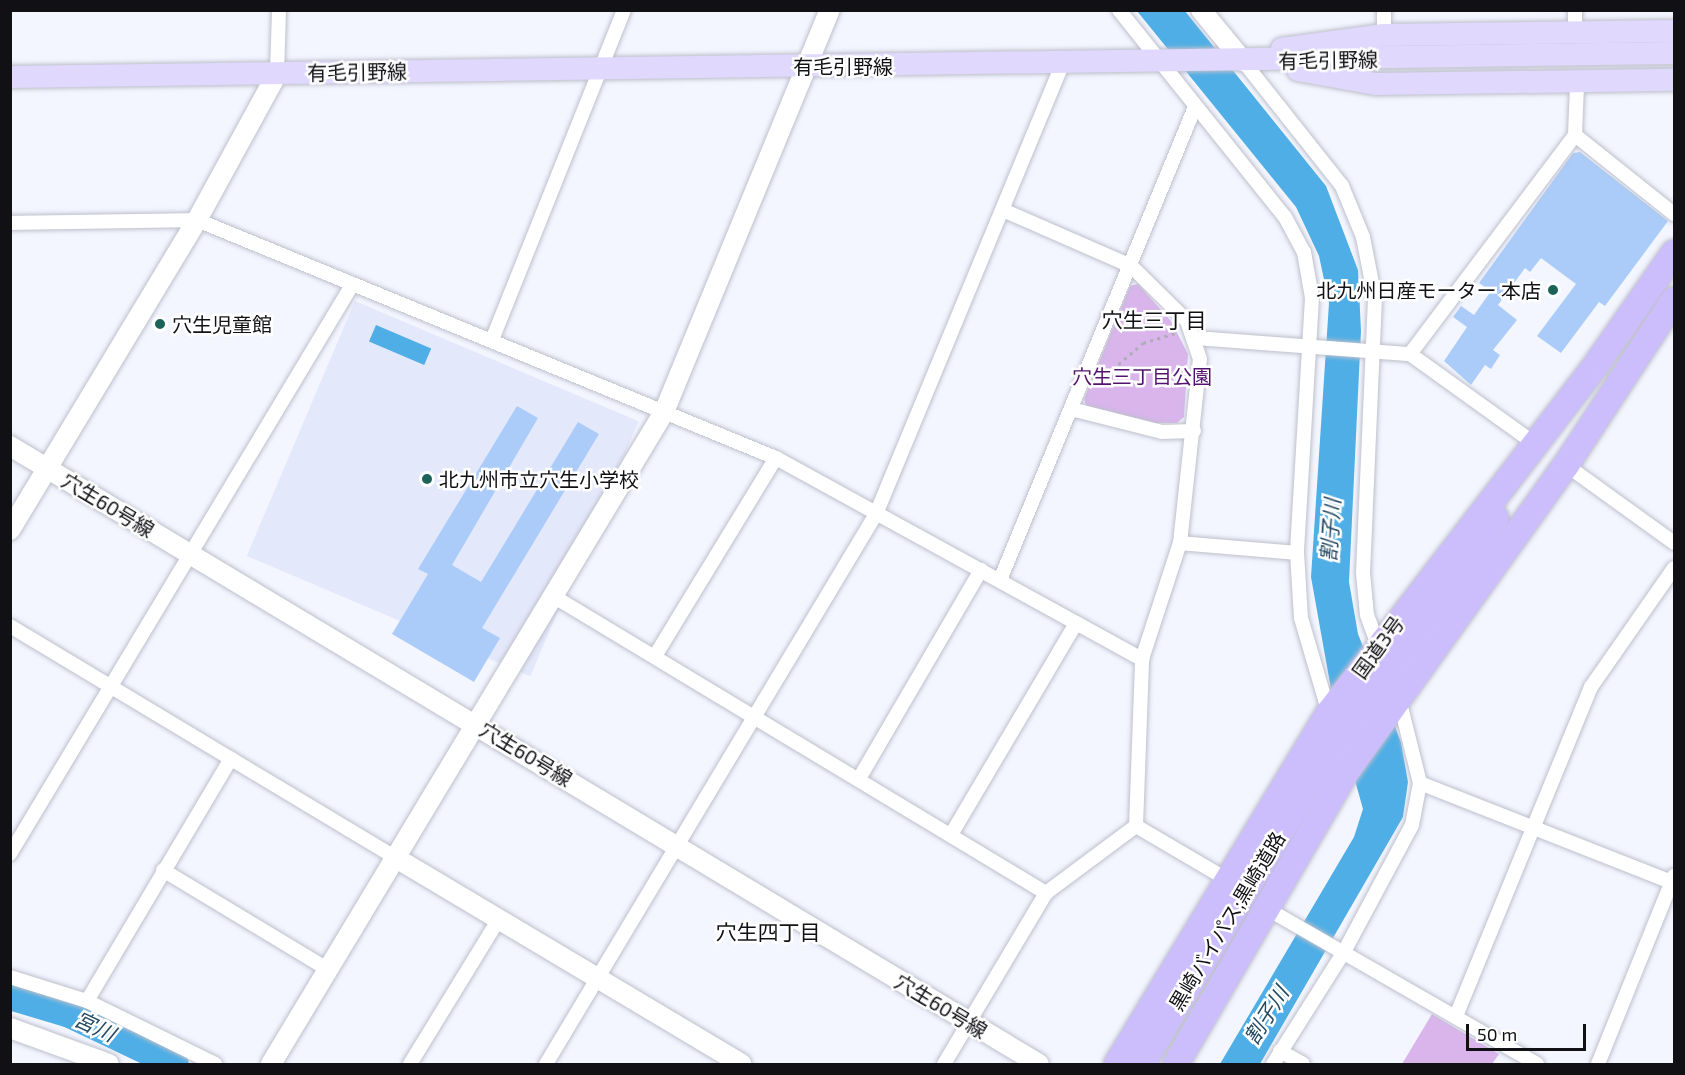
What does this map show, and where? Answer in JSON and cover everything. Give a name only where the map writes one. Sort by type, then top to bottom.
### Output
[{"type":"highway","name":"国道3号","points":[[1117,1065],[1331,710],[1378,657],[1674,253]]},
{"type":"highway","points":[[1176,1065],[1264,907],[1346,772],[1566,465],[1674,300]]},
{"type":"highway","name":"黒崎バイパス;黒崎道路","points":[[1142,1065],[1318,770],[1378,657]]},
{"type":"main road","points":[[1233,60],[1289,47],[1384,35],[1575,21],[1674,31]]},
{"type":"main road","name":"有毛引野線","points":[[10,77],[604,67],[1062,65],[1674,53]]},
{"type":"main road","points":[[1233,60],[1376,84],[1577,84],[1674,80]]},
{"type":"street","points":[[10,530],[197,220],[276,74],[279,10]]},
{"type":"street","points":[[492,340],[604,67],[624,10]]},
{"type":"street","points":[[271,1065],[664,412],[830,10]]},
{"type":"street","points":[[1119,10],[1164,62],[1195,107],[1285,217],[1304,252],[1312,298],[1313,348],[1297,553],[1301,618],[1331,710]]},
{"type":"street","points":[[1201,10],[1233,60],[1342,186],[1363,237],[1376,298],[1369,350],[1363,573],[1367,615],[1378,657]]},
{"type":"street","points":[[1384,10],[1384,35]]},
{"type":"street","points":[[546,1065],[876,514],[1005,212],[1062,65]]},
{"type":"street","points":[[1410,354],[1575,135],[1577,84]]},
{"type":"street","points":[[1000,580],[1195,107]]},
{"type":"street","points":[[1575,135],[1674,214]]},
{"type":"street","points":[[1005,212],[1131,266],[1186,321],[1196,338],[1200,359],[1194,431],[1180,543],[1142,659],[1136,826]]},
{"type":"street","points":[[10,223],[197,220],[776,458],[1142,659]]},
{"type":"street","points":[[10,855],[193,556],[352,285]]},
{"type":"street","points":[[1196,338],[1410,354],[1534,443]]},
{"type":"street","points":[[1071,409],[1162,432],[1194,431]]},
{"type":"street","name":"穴生60号線","points":[[10,446],[1040,1065]]},
{"type":"street","points":[[655,656],[776,458]]},
{"type":"street","points":[[1566,465],[1674,543]]},
{"type":"street","points":[[1180,543],[1297,553]]},
{"type":"street","points":[[1456,1016],[1531,828],[1591,687],[1674,568]]},
{"type":"street","points":[[860,777],[981,570]]},
{"type":"street","points":[[553,596],[860,777],[1046,892]]},
{"type":"street","points":[[952,833],[1076,623]]},
{"type":"street","points":[[10,626],[600,978],[741,1065]]},
{"type":"street","points":[[1273,1065],[1412,825],[1420,783],[1395,705]]},
{"type":"street","points":[[87,1000],[231,758]]},
{"type":"street","points":[[1420,783],[1531,828],[1673,880],[1598,1065]]},
{"type":"street","points":[[1136,826],[1228,880]]},
{"type":"street","points":[[944,1065],[1046,892],[1136,826]]},
{"type":"street","points":[[163,870],[327,969]]},
{"type":"street","points":[[1264,907],[1342,948],[1537,1065]]},
{"type":"street","points":[[410,1065],[499,919]]},
{"type":"street","points":[[10,977],[87,1000],[214,1065]]},
{"type":"street","points":[[10,1028],[109,1065]]},
{"type":"street","points":[[1280,1051],[1303,1065]]},
{"type":"path","points":[[1083,379],[1100,386],[1117,362],[1143,343],[1177,333],[1186,321]]},
{"type":"shaded area","name":"北九州市立穴生小学校","points":[[355,301],[639,421],[530,676],[247,556]]},
{"type":"green space","name":"穴生三丁目公園","points":[[1138,284],[1171,321],[1188,354],[1184,417],[1177,423],[1143,423],[1087,408],[1084,399],[1130,286]]},
{"type":"green space","points":[[1432,1014],[1499,1054],[1492,1064],[1402,1064]]},
{"type":"water","name":"割子川","points":[[1137,11],[1185,11],[1326,186],[1358,270],[1361,331],[1349,582],[1358,634],[1401,742],[1408,782],[1403,817],[1260,1064],[1220,1064],[1354,837],[1363,809],[1334,706],[1311,577],[1329,303],[1319,256],[1296,207]]},
{"type":"water","points":[[376,325],[431,348],[424,365],[369,342]]},
{"type":"building","points":[[1580,152],[1668,221],[1605,306],[1599,302],[1561,353],[1537,336],[1576,284],[1541,258],[1530,272],[1525,268],[1498,305],[1517,320],[1493,350],[1500,355],[1491,369],[1485,365],[1471,385],[1444,361],[1467,327],[1453,317],[1461,306],[1474,315],[1491,291],[1479,283],[1573,153]]},
{"type":"building","points":[[517,406],[538,418],[452,565],[481,582],[578,422],[599,434],[482,628],[500,638],[474,682],[392,634],[428,574],[418,569]]},
{"type":"waterway","name":"宮川","points":[[10,996],[70,1014],[175,1064]]},
{"type":"place","name":"北九州日産モーター 本店","points":[[1553,290]]},
{"type":"place","name":"穴生児童館","points":[[160,324]]},
{"type":"place","name":"北九州市立穴生小学校","points":[[427,479]]},
{"type":"district","name":"穴生三丁目","points":[[1154,320]]},
{"type":"district","name":"穴生四丁目","points":[[768,932]]}]
